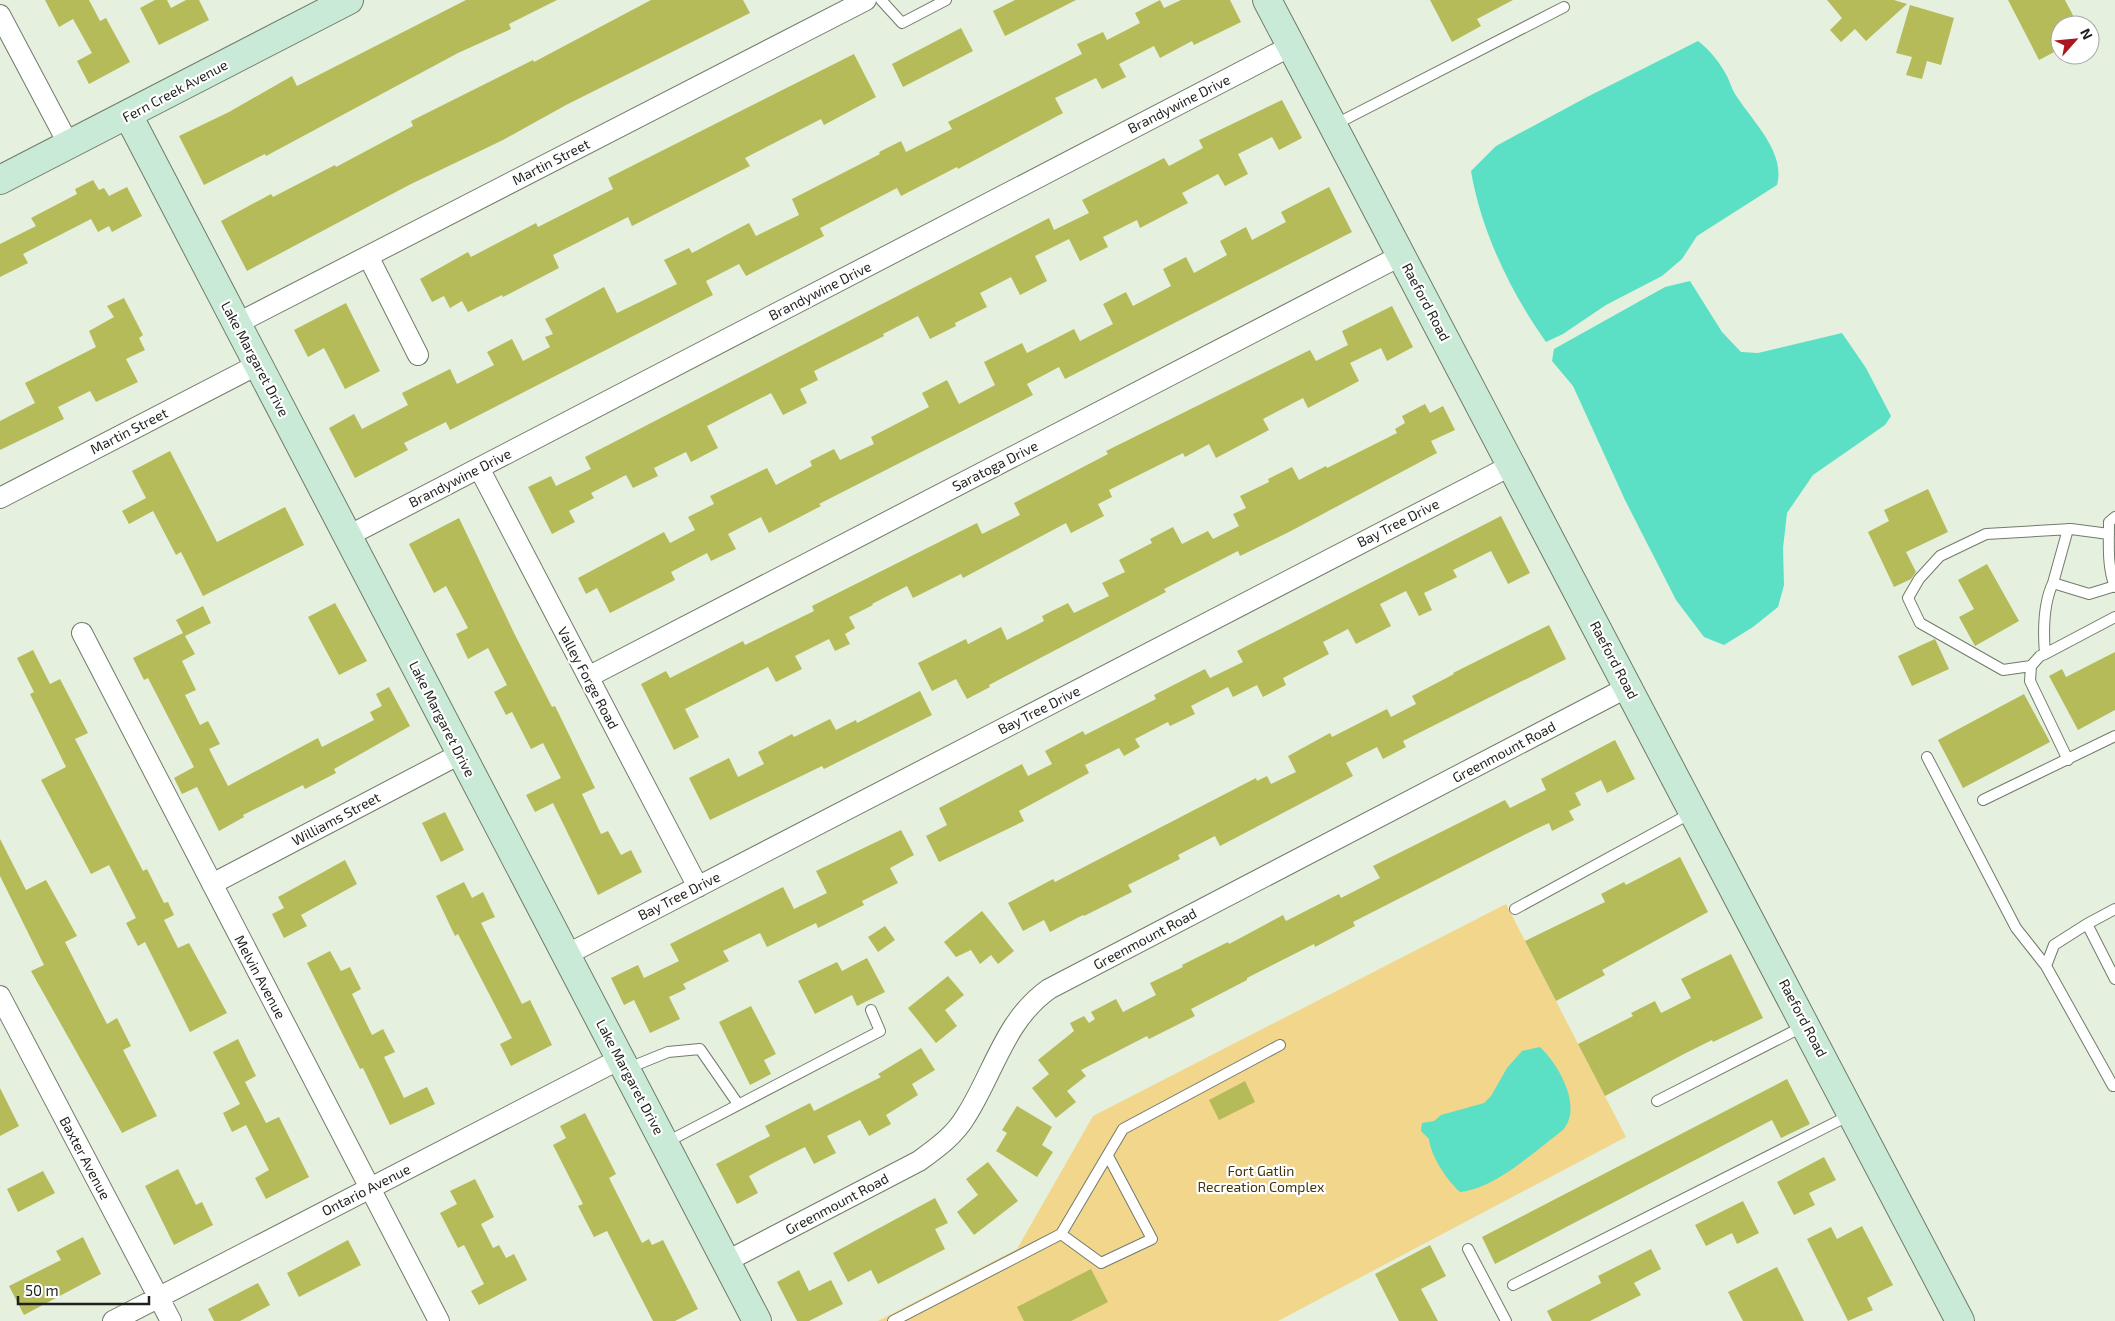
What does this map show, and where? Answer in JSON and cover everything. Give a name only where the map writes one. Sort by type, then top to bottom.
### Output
[{"type":"street","name":"Fern Creek Avenue","points":[[0,180],[349,0]]},
{"type":"street","name":"Martin Street","points":[[236,324],[866,0]]},
{"type":"street","name":"Raeford Road","points":[[1267,0],[1807,1025],[1960,1321]]},
{"type":"street","points":[[0,16],[69,145]]},
{"type":"street","name":"Brandywine Drive","points":[[348,536],[1291,46]]},
{"type":"street","name":"Lake Margaret Drive","points":[[128,115],[460,754],[758,1321]]},
{"type":"street","name":"Saratoga Drive","points":[[588,677],[1402,255]]},
{"type":"street","points":[[368,256],[418,355]]},
{"type":"street","name":"Martin Street","points":[[0,498],[257,365]]},
{"type":"street","name":"Bay Tree Drive","points":[[566,955],[1512,465]]},
{"type":"street","name":"Valley Forge Road","points":[[479,468],[698,887]]},
{"type":"street","name":"Melvin Avenue","points":[[82,633],[440,1321]]},
{"type":"street","name":"Greenmount Road","points":[[727,1262],[920,1161],[946,1141],[966,1117],[1018,1019],[1031,1002],[1049,989],[1628,687]]},
{"type":"street","name":"Williams Street","points":[[212,884],[460,754]]},
{"type":"street","name":"Baxter Avenue","points":[[0,996],[171,1321]]},
{"type":"street","name":"Ontario Avenue","points":[[113,1321],[370,1188],[622,1064]]},
{"type":"lane","points":[[881,0],[902,23],[946,0]]},
{"type":"lane","points":[[1333,126],[1564,7]]},
{"type":"lane","points":[[2053,583],[2089,594],[2115,586],[2109,573],[2109,522],[2115,517]]},
{"type":"lane","points":[[2109,534],[2068,529],[1986,534],[1940,556],[1919,578],[1908,598],[1920,623],[2003,670],[2030,666],[2040,656],[2115,617]]},
{"type":"lane","points":[[2045,654],[2046,597],[2053,583],[2068,529]]},
{"type":"lane","points":[[2030,666],[2030,681],[2068,760]]},
{"type":"lane","points":[[1983,800],[2115,736]]},
{"type":"lane","points":[[1927,757],[2016,928],[2046,966],[2115,1086]]},
{"type":"lane","points":[[1516,909],[1694,812]]},
{"type":"lane","points":[[2046,966],[2054,945],[2115,909]]},
{"type":"lane","points":[[2087,924],[2115,979]]},
{"type":"lane","points":[[664,1143],[880,1031],[871,1010]]},
{"type":"lane","points":[[1657,1101],[1807,1025]]},
{"type":"lane","points":[[893,1321],[1061,1234],[1123,1129],[1280,1045]]},
{"type":"lane","points":[[622,1064],[668,1052],[700,1049],[738,1104]]},
{"type":"lane","points":[[1512,1285],[1853,1113]]},
{"type":"lane","points":[[1061,1234],[1101,1263],[1152,1239],[1108,1156]]},
{"type":"lane","points":[[1468,1249],[1506,1321]]},
{"type":"green space","name":"Fort Gatlin Recreation Complex","points":[[1506,904],[1626,1137],[1278,1321],[878,1321],[1017,1249],[1093,1116]]},
{"type":"water","points":[[1698,41],[1721,66],[1735,94],[1766,137],[1777,161],[1777,185],[1697,236],[1682,259],[1662,276],[1606,305],[1563,334],[1546,342],[1521,303],[1499,261],[1482,216],[1471,171],[1496,146],[1587,97]]},
{"type":"water","points":[[1690,281],[1722,332],[1741,352],[1758,353],[1842,333],[1866,368],[1891,416],[1885,425],[1813,475],[1787,513],[1783,548],[1784,585],[1778,607],[1753,627],[1724,645],[1704,637],[1676,600],[1625,500],[1573,386],[1552,361],[1554,349],[1665,287]]},
{"type":"water","points":[[1540,1047],[1554,1064],[1566,1087],[1570,1098],[1571,1110],[1569,1121],[1563,1130],[1501,1177],[1487,1184],[1460,1192],[1436,1161],[1429,1139],[1421,1131],[1422,1123],[1434,1121],[1441,1115],[1484,1103],[1491,1096],[1507,1068],[1522,1051]]},
{"type":"building","points":[[45,0],[89,0],[100,21],[106,18],[130,62],[89,84],[77,61],[92,53],[73,19],[59,27]]},
{"type":"building","points":[[155,0],[167,0],[171,8],[186,0],[199,0],[209,20],[159,45],[140,8]]},
{"type":"building","points":[[466,0],[557,0],[509,24],[511,29],[458,53],[266,156],[265,154],[204,185],[179,136],[229,112],[292,76],[297,86]]},
{"type":"building","points":[[651,0],[743,0],[750,13],[566,105],[503,140],[409,185],[247,271],[221,221],[271,194],[273,197],[335,165],[336,167],[413,126],[411,121],[533,60],[534,62]]},
{"type":"building","points":[[1015,0],[1076,0],[1005,36],[993,11]]},
{"type":"building","points":[[1160,0],[1164,8],[1181,0],[1230,0],[1241,22],[1194,45],[1192,41],[1160,58],[1154,46],[1119,64],[1126,77],[1102,89],[1096,78],[1055,98],[1063,113],[958,169],[957,167],[901,196],[897,188],[820,228],[824,236],[746,276],[739,264],[706,281],[713,295],[450,430],[446,422],[404,443],[408,450],[355,478],[329,428],[354,414],[362,429],[408,405],[402,393],[450,369],[457,384],[494,365],[487,352],[512,339],[523,361],[550,347],[545,337],[553,334],[545,319],[604,287],[617,313],[677,284],[664,260],[689,248],[692,253],[749,223],[756,236],[799,215],[792,199],[880,154],[879,152],[901,141],[906,152],[952,129],[948,122],[1082,54],[1077,44],[1103,32],[1107,40],[1140,23],[1135,13]]},
{"type":"building","points":[[1430,0],[1513,0],[1477,19],[1481,26],[1452,42]]},
{"type":"building","points":[[1827,0],[1894,0],[1907,4],[1866,41],[1855,29],[1841,42],[1830,30],[1842,18]]},
{"type":"building","points":[[2008,0],[2065,0],[2073,15],[2050,15],[2050,54],[2039,60]]},
{"type":"building","points":[[1910,5],[1954,18],[1941,65],[1927,61],[1922,79],[1906,75],[1912,57],[1896,53]]},
{"type":"building","points":[[961,28],[973,51],[903,87],[892,64]]},
{"type":"building","points":[[854,54],[876,97],[824,125],[821,119],[745,158],[750,166],[632,226],[628,217],[553,255],[559,268],[503,297],[502,295],[468,312],[462,301],[450,308],[444,296],[432,302],[420,279],[468,252],[471,257],[536,223],[538,227],[613,189],[608,178]]},
{"type":"building","points":[[1282,100],[1302,138],[1279,150],[1272,137],[1238,154],[1248,174],[1225,186],[1218,174],[1182,193],[1188,203],[1140,228],[1137,220],[1103,237],[1108,247],[1080,261],[1069,239],[1035,256],[1047,281],[1020,295],[1011,277],[980,293],[987,307],[955,323],[956,326],[930,339],[918,316],[883,334],[884,336],[814,371],[818,380],[800,389],[807,403],[783,415],[771,393],[707,426],[718,448],[691,462],[686,452],[654,468],[658,476],[633,488],[626,475],[591,493],[594,498],[569,511],[575,522],[552,534],[528,487],[551,476],[556,486],[591,469],[585,457],[1049,218],[1054,230],[1089,213],[1082,200],[1164,158],[1169,166],[1203,148],[1199,140]]},
{"type":"building","points":[[93,180],[99,190],[104,188],[109,196],[127,187],[142,216],[112,232],[109,226],[98,232],[91,219],[23,254],[28,263],[0,277],[0,244],[36,226],[31,218],[77,194],[75,189]]},
{"type":"building","points":[[1329,187],[1352,232],[1065,379],[1059,367],[1027,384],[1033,395],[819,504],[821,506],[769,533],[761,517],[728,534],[736,549],[711,561],[707,553],[671,572],[675,580],[610,613],[597,588],[586,594],[578,578],[664,532],[670,543],[695,530],[688,517],[714,504],[710,496],[767,468],[776,485],[812,466],[810,461],[834,449],[840,460],[874,444],[871,437],[929,407],[922,393],[947,380],[959,404],[995,385],[984,362],[1022,343],[1027,353],[1074,329],[1080,341],[1113,324],[1103,304],[1126,292],[1133,306],[1171,286],[1163,269],[1186,257],[1194,273],[1227,255],[1220,241],[1246,227],[1252,240],[1286,222],[1281,212]]},
{"type":"building","points":[[124,298],[143,335],[139,338],[145,350],[126,359],[138,382],[96,402],[90,391],[58,407],[64,419],[0,450],[0,421],[35,403],[25,383],[96,347],[89,331],[114,317],[107,306]]},
{"type":"building","points":[[346,303],[380,371],[345,389],[324,348],[308,357],[294,330]]},
{"type":"building","points":[[1392,306],[1413,347],[1387,361],[1381,348],[1350,363],[1359,381],[1308,408],[1303,398],[1263,419],[1269,430],[1216,458],[1209,444],[1185,457],[1183,453],[1109,490],[1112,497],[1098,504],[1104,516],[1071,533],[1066,523],[963,578],[961,574],[913,598],[907,586],[872,604],[849,617],[855,628],[845,634],[850,644],[835,651],[829,639],[795,656],[802,669],[776,682],[768,667],[685,709],[699,737],[674,750],[641,684],[666,671],[670,678],[743,641],[745,645],[814,611],[812,606],[977,523],[982,534],[1020,515],[1014,503],[1108,454],[1106,451],[1310,350],[1316,361],[1348,345],[1342,331]]},
{"type":"building","points":[[1425,404],[1430,413],[1443,406],[1455,430],[1431,441],[1437,453],[1289,532],[1240,556],[1238,551],[1164,589],[1166,592],[989,685],[990,687],[967,699],[956,679],[932,691],[918,663],[966,639],[968,644],[1001,627],[1007,640],[1044,621],[1042,616],[1068,603],[1074,613],[1109,596],[1102,583],[1125,572],[1119,560],[1152,543],[1150,539],[1173,527],[1182,544],[1208,531],[1213,539],[1239,526],[1233,514],[1246,508],[1240,496],[1269,482],[1268,479],[1292,467],[1299,480],[1326,466],[1327,468],[1397,433],[1395,429],[1405,423],[1402,416]]},
{"type":"building","points":[[170,451],[217,542],[285,507],[304,545],[203,596],[181,552],[176,555],[153,511],[129,524],[122,511],[146,498],[132,471]]},
{"type":"building","points":[[1928,489],[1948,532],[1906,552],[1916,572],[1911,579],[1894,587],[1868,532],[1889,521],[1884,510]]},
{"type":"building","points":[[1501,516],[1530,573],[1508,584],[1491,551],[1453,570],[1457,577],[1424,593],[1432,610],[1419,616],[1406,591],[1380,604],[1391,626],[1356,644],[1348,629],[1323,642],[1329,654],[1283,678],[1286,685],[1263,697],[1257,685],[1233,697],[1228,687],[1191,706],[1195,714],[1170,726],[1168,722],[1135,739],[1140,747],[1124,756],[1119,748],[1085,765],[1089,773],[1019,811],[1024,821],[939,862],[926,836],[947,825],[939,808],[1022,764],[1028,776],[1052,764],[1045,751],[1083,731],[1085,735],[1156,699],[1154,695],[1205,669],[1210,678],[1243,662],[1237,651]]},
{"type":"building","points":[[459,518],[515,635],[552,707],[555,706],[595,788],[582,794],[601,834],[608,831],[621,855],[631,850],[642,872],[598,895],[553,803],[535,812],[526,795],[561,778],[543,743],[531,749],[512,712],[506,715],[494,692],[507,685],[488,648],[468,659],[456,634],[468,628],[446,586],[434,593],[409,544]]},
{"type":"building","points":[[1987,564],[2019,621],[1975,646],[1959,617],[1974,609],[1958,580]]},
{"type":"building","points":[[335,603],[367,661],[339,675],[308,617]]},
{"type":"building","points":[[203,606],[211,623],[185,636],[195,654],[182,661],[196,690],[185,695],[200,725],[208,721],[220,744],[209,749],[228,786],[318,738],[322,747],[374,720],[370,712],[382,706],[376,694],[389,687],[410,726],[334,769],[336,773],[305,789],[303,785],[243,815],[244,817],[219,831],[197,787],[182,794],[174,778],[194,767],[148,678],[144,680],[133,658],[183,633],[176,620]]},
{"type":"building","points":[[1549,625],[1566,659],[1403,741],[1406,747],[1383,759],[1377,747],[1346,763],[1353,776],[1220,846],[1215,836],[1178,855],[1180,859],[1128,885],[1132,892],[1050,932],[1044,920],[1023,931],[1008,903],[1053,879],[1055,882],[1256,778],[1257,781],[1267,776],[1271,784],[1296,772],[1288,756],[1330,733],[1332,737],[1387,709],[1391,717],[1416,704],[1412,696],[1453,673]]},
{"type":"building","points":[[1935,639],[1949,669],[1912,686],[1898,656]]},
{"type":"building","points":[[33,650],[50,684],[60,679],[88,733],[75,739],[143,871],[147,869],[164,903],[168,902],[174,915],[164,920],[178,948],[189,943],[227,1013],[190,1032],[145,942],[138,946],[126,923],[136,918],[109,865],[91,874],[41,780],[66,767],[30,694],[34,692],[17,658]]},
{"type":"building","points":[[2115,652],[2115,710],[2078,730],[2049,676],[2062,669],[2066,677]]},
{"type":"building","points":[[920,691],[932,715],[824,769],[822,766],[710,820],[689,778],[729,758],[738,777],[764,764],[758,752],[792,734],[794,737],[830,719],[836,730],[856,720],[857,723]]},
{"type":"building","points":[[2024,694],[2050,742],[1963,788],[1938,740]]},
{"type":"building","points":[[1615,740],[1635,779],[1607,793],[1601,780],[1575,793],[1581,805],[1569,811],[1574,820],[1552,831],[1549,823],[1536,829],[1353,922],[1355,926],[1315,947],[1314,944],[1247,978],[1247,980],[1191,1009],[1195,1016],[1149,1039],[1147,1036],[1081,1070],[1086,1076],[1067,1091],[1076,1102],[1056,1118],[1032,1088],[1049,1074],[1038,1060],[1074,1031],[1070,1023],[1084,1016],[1089,1023],[1095,1019],[1091,1012],[1116,999],[1123,1012],[1156,995],[1150,983],[1183,967],[1182,965],[1228,942],[1229,944],[1283,915],[1286,921],[1339,894],[1341,898],[1380,878],[1373,866],[1505,800],[1510,808],[1546,790],[1541,779]]},
{"type":"building","points":[[445,812],[464,850],[441,862],[422,823]]},
{"type":"building","points":[[901,830],[914,855],[890,868],[898,883],[862,901],[864,905],[818,928],[816,923],[767,947],[760,933],[723,951],[729,961],[683,984],[686,989],[669,997],[680,1019],[650,1033],[634,1000],[624,1005],[611,978],[638,965],[644,978],[679,961],[670,944],[783,887],[794,909],[827,893],[816,871]]},
{"type":"building","points":[[0,839],[26,890],[46,880],[77,936],[65,942],[107,1024],[117,1018],[131,1046],[123,1050],[157,1116],[122,1133],[31,971],[44,965],[0,876]]},
{"type":"building","points":[[1680,857],[1708,912],[1602,970],[1605,975],[1556,1001],[1525,941],[1605,902],[1601,894],[1624,882],[1626,885]]},
{"type":"building","points":[[345,860],[357,884],[301,915],[307,926],[284,938],[272,914],[284,908],[278,897]]},
{"type":"building","points":[[464,882],[472,898],[483,892],[495,917],[481,923],[522,1004],[530,1000],[552,1045],[511,1066],[500,1044],[512,1038],[458,934],[455,936],[436,896]]},
{"type":"building","points":[[982,911],[1014,951],[998,964],[991,955],[980,964],[971,950],[956,957],[944,942]]},
{"type":"building","points":[[885,926],[895,940],[878,952],[868,937]]},
{"type":"building","points":[[330,951],[341,971],[350,967],[361,989],[352,994],[372,1035],[383,1029],[395,1052],[384,1057],[404,1098],[427,1087],[435,1104],[390,1125],[363,1068],[360,1069],[307,963]]},
{"type":"building","points":[[1731,954],[1763,1018],[1713,1042],[1712,1040],[1605,1096],[1578,1044],[1633,1016],[1631,1013],[1655,1001],[1661,1013],[1691,998],[1681,979]]},
{"type":"building","points":[[867,958],[885,992],[857,1006],[852,995],[815,1014],[798,981],[837,962],[842,971]]},
{"type":"building","points":[[948,976],[964,995],[945,1010],[957,1026],[936,1043],[908,1008]]},
{"type":"building","points":[[751,1006],[776,1054],[764,1060],[771,1074],[750,1085],[719,1022]]},
{"type":"building","points":[[238,1039],[256,1076],[245,1082],[266,1123],[279,1117],[309,1177],[266,1199],[255,1178],[269,1170],[246,1125],[232,1132],[223,1113],[240,1104],[213,1052]]},
{"type":"building","points":[[921,1048],[935,1070],[912,1084],[918,1095],[886,1115],[891,1124],[869,1136],[860,1120],[827,1136],[836,1153],[814,1164],[805,1147],[771,1164],[749,1176],[758,1193],[737,1204],[716,1164],[770,1136],[765,1126],[810,1103],[814,1111],[881,1077],[878,1074]]},
{"type":"building","points":[[1787,1079],[1810,1124],[1781,1138],[1772,1120],[1495,1264],[1482,1237]]},
{"type":"building","points":[[1245,1081],[1255,1102],[1219,1120],[1209,1100]]},
{"type":"building","points":[[0,1088],[19,1126],[0,1136]]},
{"type":"building","points":[[1017,1106],[1052,1127],[1042,1145],[1053,1152],[1037,1177],[996,1151],[1007,1133],[1002,1130]]},
{"type":"building","points":[[585,1113],[616,1174],[609,1178],[642,1243],[649,1239],[652,1245],[663,1240],[698,1309],[675,1321],[653,1321],[607,1231],[594,1237],[578,1206],[583,1204],[553,1145],[566,1138],[560,1126]]},
{"type":"building","points":[[1824,1157],[1836,1180],[1809,1193],[1815,1205],[1794,1215],[1777,1182]]},
{"type":"building","points":[[988,1162],[1018,1201],[974,1235],[957,1212],[978,1195],[966,1179]]},
{"type":"building","points":[[178,1169],[196,1205],[202,1202],[213,1225],[174,1245],[145,1186]]},
{"type":"building","points":[[43,1171],[55,1193],[18,1212],[7,1189]]},
{"type":"building","points":[[475,1179],[494,1217],[481,1224],[493,1248],[499,1245],[506,1258],[514,1254],[527,1280],[479,1305],[471,1291],[484,1284],[464,1245],[458,1248],[440,1213],[457,1204],[450,1191]]},
{"type":"building","points":[[935,1198],[948,1223],[935,1229],[945,1249],[878,1284],[871,1270],[848,1282],[833,1253]]},
{"type":"building","points":[[1743,1201],[1759,1233],[1737,1244],[1732,1233],[1706,1246],[1695,1225]]},
{"type":"building","points":[[1862,1226],[1893,1285],[1867,1298],[1873,1310],[1848,1321],[1807,1239],[1831,1227],[1837,1239]]},
{"type":"building","points":[[83,1237],[101,1274],[24,1315],[9,1286],[61,1260],[56,1251]]},
{"type":"building","points":[[348,1240],[361,1265],[299,1297],[287,1273]]},
{"type":"building","points":[[1430,1245],[1446,1276],[1421,1289],[1438,1321],[1399,1321],[1375,1274]]},
{"type":"building","points":[[1651,1249],[1661,1269],[1634,1283],[1641,1295],[1590,1321],[1552,1321],[1547,1311],[1601,1283],[1598,1276]]},
{"type":"building","points":[[1777,1267],[1804,1321],[1743,1321],[1728,1292]]},
{"type":"building","points":[[1091,1269],[1108,1302],[1071,1321],[1024,1321],[1017,1307]]},
{"type":"building","points":[[799,1270],[809,1291],[831,1280],[843,1304],[809,1321],[797,1321],[777,1282]]},
{"type":"building","points":[[258,1283],[270,1305],[240,1321],[214,1321],[208,1309]]}]
